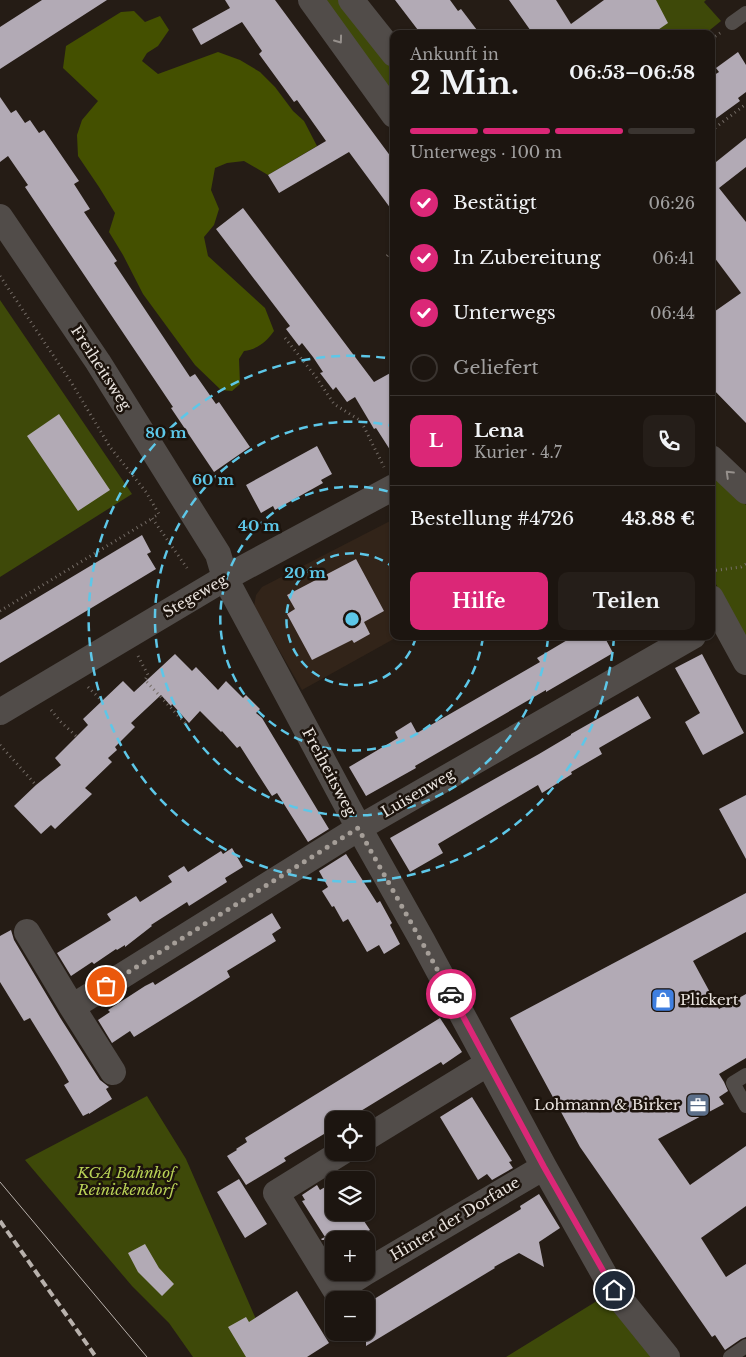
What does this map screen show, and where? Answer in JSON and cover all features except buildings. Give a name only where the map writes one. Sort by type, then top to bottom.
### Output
[{"type":"street","points":[[311,0],[390,109]]},
{"type":"street","points":[[351,0],[390,49]]},
{"type":"street","name":"Freiheitsweg","points":[[0,217],[98,362],[218,554],[225,578],[358,828],[544,1167],[614,1290],[667,1357]]},
{"type":"street","points":[[715,462],[746,491]]},
{"type":"street","name":"Stegeweg","points":[[0,712],[390,480]]},
{"type":"street","points":[[715,614],[746,662]]},
{"type":"street","name":"Luisenweg","points":[[72,1007],[358,828],[686,640]]},
{"type":"street","points":[[27,932],[113,1072]]},
{"type":"street","points":[[375,1133],[488,1064]]},
{"type":"street","name":"Hinter der Dorfaue","points":[[325,1273],[276,1192],[327,1161]]},
{"type":"street","name":"Hinter der Dorfaue","points":[[375,1267],[544,1167]]},
{"type":"street","name":"Hinter der Dorfaue","points":[[330,1281],[336,1291],[352,1281]]},
{"type":"lane","points":[[732,23],[746,13]]},
{"type":"lane","points":[[746,1075],[733,1083],[746,1106]]},
{"type":"lane","points":[[730,1357],[746,1346]]},
{"type":"path","points":[[715,128],[746,104]]},
{"type":"path","points":[[387,256],[390,253]]},
{"type":"path","points":[[0,276],[71,382],[110,447],[146,492],[159,514],[0,611]]},
{"type":"path","points":[[285,338],[334,404],[361,421],[390,480]]},
{"type":"path","points":[[152,518],[187,568]]},
{"type":"path","points":[[715,570],[741,567],[746,564]]},
{"type":"path","points":[[136,653],[148,675],[145,680],[186,724]]},
{"type":"path","points":[[84,683],[101,700]]},
{"type":"path","points":[[48,705],[61,722],[76,736]]},
{"type":"path","points":[[0,745],[36,786]]},
{"type":"shaded area","points":[[390,521],[390,640],[392,640],[302,690],[254,606],[256,595],[262,587]]},
{"type":"green space","points":[[320,0],[339,0],[390,67],[390,96]]},
{"type":"green space","points":[[656,0],[706,0],[704,2],[721,21],[710,30],[652,30]]},
{"type":"green space","points":[[134,11],[145,22],[160,16],[169,30],[158,46],[147,53],[142,61],[158,74],[218,52],[240,60],[260,72],[275,87],[293,111],[304,121],[317,146],[268,175],[244,161],[227,163],[215,168],[211,190],[219,209],[214,225],[204,237],[208,256],[265,308],[274,331],[261,344],[253,349],[244,351],[239,359],[240,384],[232,391],[221,390],[195,365],[143,294],[109,232],[115,213],[78,156],[77,135],[82,120],[98,101],[63,68],[66,46],[121,12]]},
{"type":"green space","points":[[0,300],[132,494],[0,577]]},
{"type":"green space","points":[[715,474],[746,505],[746,640],[715,582]]},
{"type":"green space","name":"KGA Bahnhof Reinickendorf","points":[[147,1096],[186,1159],[262,1333],[276,1357],[193,1357],[169,1323],[132,1286],[25,1160]]},
{"type":"green space","points":[[605,1296],[652,1357],[506,1357]]},
{"type":"tram line","points":[[0,1182],[147,1357]]},
{"type":"railway","points":[[0,1221],[96,1357]]},
{"type":"way so far","points":[[106,986],[358,828],[451,994]]},
{"type":"place","name":"Plickert","points":[[663,1000]]},
{"type":"place","name":"Lohmann & Birker","points":[[698,1105]]},
{"type":"route","points":[[451,994],[544,1167],[614,1290]]}]
